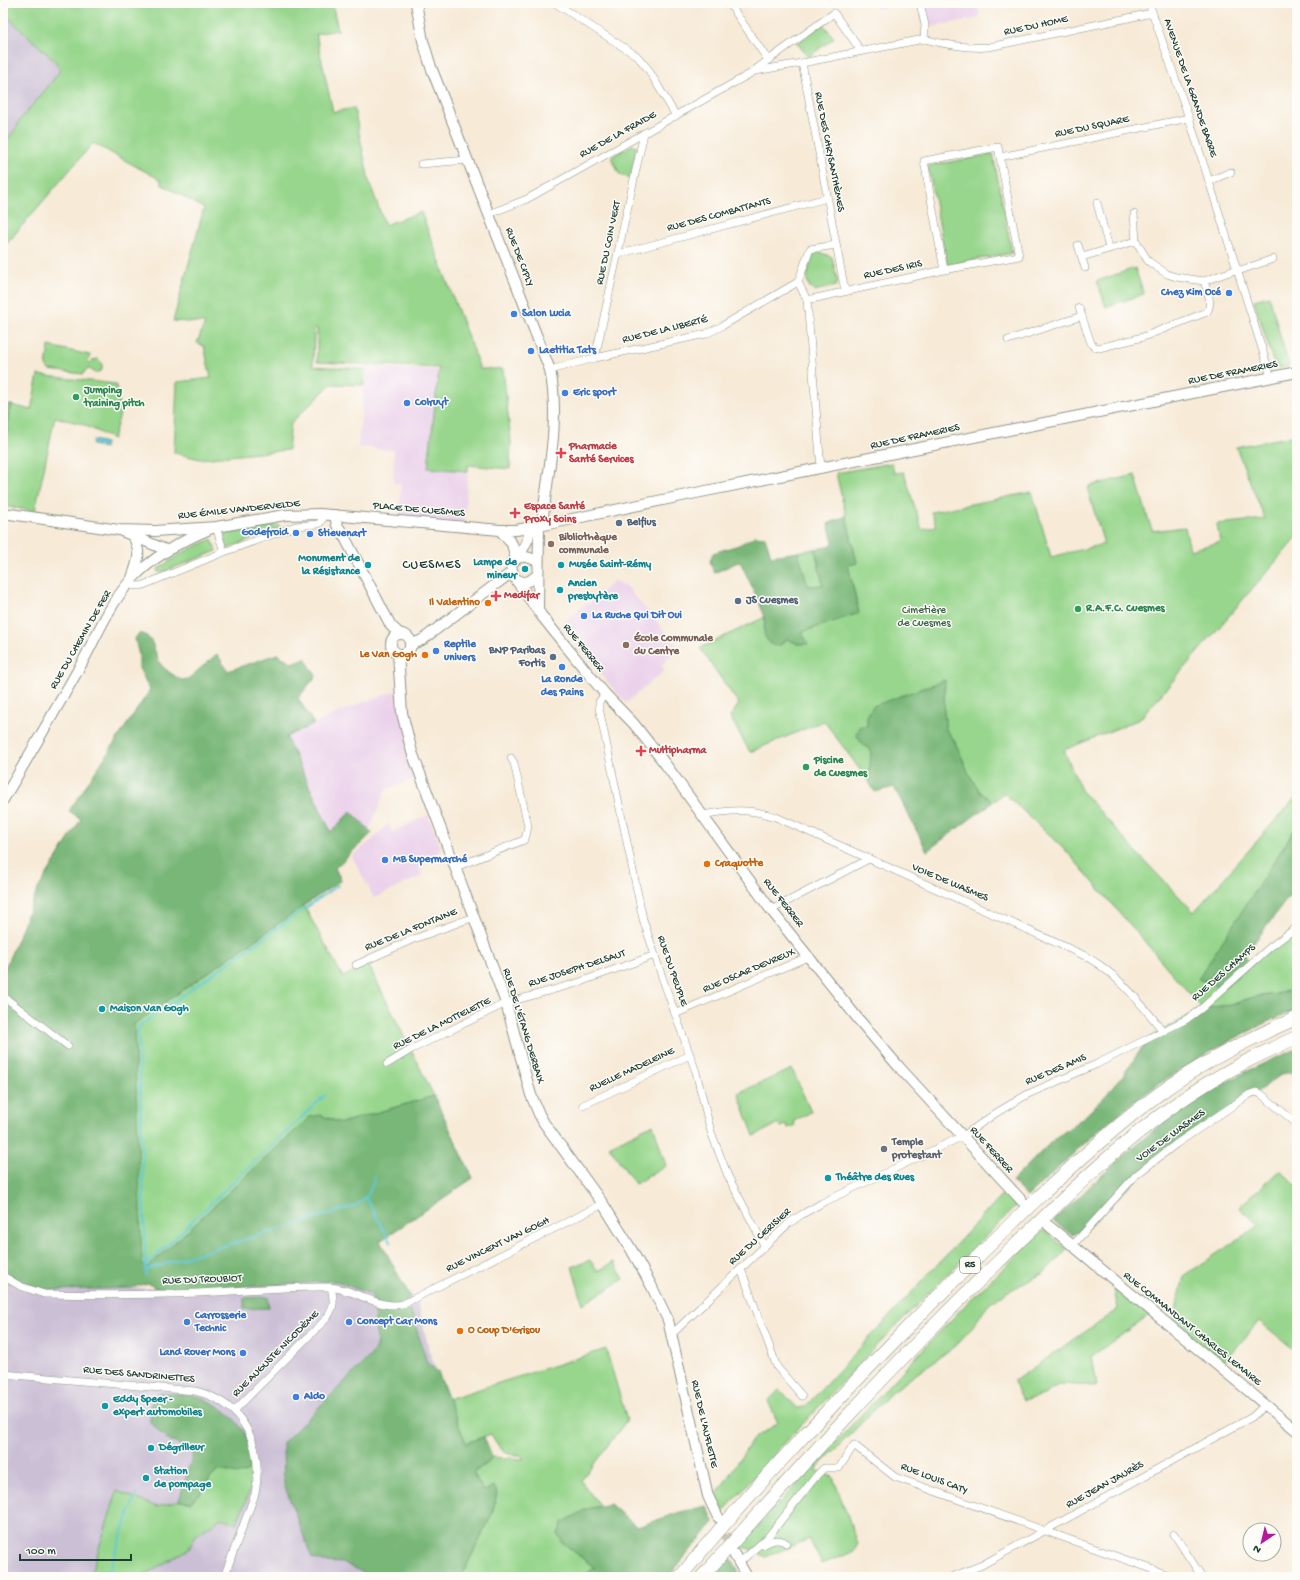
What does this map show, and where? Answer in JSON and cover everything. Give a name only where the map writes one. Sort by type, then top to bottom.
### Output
[{"type":"highway","name":"R5","points":[[680,1577],[738,1509],[846,1391],[959,1275],[1070,1168],[1131,1116],[1162,1092],[1228,1050],[1263,1032],[1297,1018]]},
{"type":"highway","name":"R5","points":[[702,1577],[860,1402],[967,1292],[1084,1179],[1141,1130],[1197,1090],[1236,1067],[1297,1037]]},
{"type":"street","name":"RUE DE CIPLY","points":[[416,3],[423,41],[431,67],[550,370],[554,393],[555,420],[542,515],[535,527]]},
{"type":"street","points":[[555,3],[637,56],[648,69],[676,116]]},
{"type":"street","points":[[728,3],[768,60]]},
{"type":"street","points":[[920,3],[925,25],[924,39]]},
{"type":"street","name":"AVENUE DE LA GRANDE BARRE","points":[[1149,3],[1189,118],[1271,377]]},
{"type":"street","name":"RUE DE LA FRAIDE","points":[[489,214],[527,199],[755,70],[834,13],[862,51]]},
{"type":"street","name":"RUE DU HOME","points":[[924,39],[934,42],[980,48],[989,47],[1152,13]]},
{"type":"street","name":"RUE DE LA FRAIDE","points":[[755,70],[802,63],[924,39]]},
{"type":"street","name":"RUE DES CHRYSANTHÈMES","points":[[802,63],[845,292]]},
{"type":"street","name":"RUE DU SQUARE","points":[[1000,157],[1189,118]]},
{"type":"street","name":"RUE DU COIN VERT","points":[[595,358],[644,133]]},
{"type":"street","points":[[944,270],[924,161],[998,147],[1000,157]]},
{"type":"street","name":"RUE DES IRIS","points":[[845,292],[944,270],[1019,256],[1000,157]]},
{"type":"street","points":[[421,164],[467,160]]},
{"type":"street","points":[[1209,181],[1231,172]]},
{"type":"street","name":"RUE DES COMBATTANTS","points":[[618,254],[827,198]]},
{"type":"street","points":[[1097,203],[1109,248]]},
{"type":"street","points":[[1134,214],[1136,241],[1148,261],[1167,274],[1176,277],[1204,281],[1273,259]]},
{"type":"street","points":[[1082,258],[1109,248],[1136,241]]},
{"type":"street","points":[[821,468],[807,300],[798,282],[810,249],[836,245]]},
{"type":"street","points":[[1078,245],[1085,268]]},
{"type":"street","points":[[1079,308],[1094,347],[1099,348],[1143,337],[1207,312],[1210,307],[1210,301],[1204,281]]},
{"type":"street","name":"RUE DE LA LIBERTÉ","points":[[550,370],[595,358],[706,334],[798,282]]},
{"type":"street","points":[[807,300],[845,292]]},
{"type":"street","points":[[1008,340],[1082,316]]},
{"type":"street","name":"RUE DE FRAMERIES","points":[[535,527],[696,493],[1297,372]]},
{"type":"street","name":"RUE ÉMILE VANDERVELDE","points":[[3,513],[119,530],[155,531],[216,526],[285,515],[331,514]]},
{"type":"street","points":[[133,536],[138,546],[139,555],[129,583],[141,586],[224,552],[296,526],[319,524],[331,514],[396,636]]},
{"type":"street","name":"PLACE DE CUESMES","points":[[331,514],[500,530],[535,527]]},
{"type":"street","points":[[343,534],[349,516]]},
{"type":"street","points":[[216,526],[224,552]]},
{"type":"street","name":"RUE DU CHEMIN DE FER","points":[[3,800],[54,713],[114,605],[129,583],[166,550],[192,536],[216,526]]},
{"type":"street","points":[[535,527],[512,566],[514,576],[520,582],[527,582],[538,574]]},
{"type":"street","points":[[535,527],[538,561],[538,610]]},
{"type":"street","points":[[119,530],[166,550]]},
{"type":"street","points":[[500,530],[512,544],[518,558]]},
{"type":"street","points":[[155,531],[162,538],[166,550]]},
{"type":"street","points":[[518,558],[529,557],[538,561]]},
{"type":"street","points":[[410,645],[409,639],[406,636],[396,636],[391,641],[392,648],[398,654],[406,652],[410,645],[422,640],[514,576]]},
{"type":"street","name":"RUE FERRER","points":[[514,576],[564,644],[606,694],[634,724],[666,765],[772,910],[810,956],[874,1039],[1022,1201]]},
{"type":"street","name":"RUE DE L'ÉTANG DERBAIX","points":[[398,654],[402,713],[407,734],[420,777],[456,867],[506,1003],[531,1095],[544,1123],[603,1204],[631,1249],[663,1308],[672,1334]]},
{"type":"street","name":"RUE DU PEUPLE","points":[[606,694],[599,702],[599,708],[643,919],[696,1072],[720,1158],[764,1245]]},
{"type":"street","points":[[456,867],[524,840],[528,826],[514,763],[511,758]]},
{"type":"street","name":"VOIE DE WASMES","points":[[702,816],[722,811],[740,810],[760,812],[1094,959],[1106,968],[1142,1004],[1163,1031]]},
{"type":"street","points":[[772,910],[869,859]]},
{"type":"street","name":"RUE DE LA FONTAINE","points":[[356,965],[411,940],[474,917]]},
{"type":"street","name":"RUE DES CHAMPS","points":[[1163,1031],[1187,1019],[1202,1008],[1269,948],[1297,927]]},
{"type":"street","name":"RUE JOSEPH DELSAUT","points":[[506,1003],[577,983],[655,955]]},
{"type":"street","name":"RUE OSCAR DEVREUX","points":[[675,1014],[810,956]]},
{"type":"street","points":[[3,996],[68,1046]]},
{"type":"street","name":"RUE DE LA MOTTELETTE","points":[[387,1064],[412,1049],[506,1003]]},
{"type":"street","name":"RUE DES AMIS","points":[[963,1136],[996,1113],[1028,1094],[1097,1064],[1163,1031]]},
{"type":"street","name":"RUELLE MADELEINE","points":[[583,1105],[690,1055]]},
{"type":"street","name":"VOIE DE WASMES","points":[[1072,1246],[1136,1175],[1176,1144],[1250,1094],[1256,1092],[1260,1094],[1297,1124]]},
{"type":"street","name":"RUE DU CERISIER","points":[[672,1334],[741,1269],[764,1245],[788,1224],[811,1209],[963,1136]]},
{"type":"street","name":"RUE VINCENT VAN GOGH","points":[[403,1304],[603,1204]]},
{"type":"street","points":[[1048,1226],[1072,1246]]},
{"type":"street","name":"RUE COMMANDANT CHARLES LEMAIRE","points":[[1072,1246],[1297,1431]]},
{"type":"street","points":[[741,1269],[777,1367],[802,1396]]},
{"type":"street","name":"RUE DU TROUBIOT","points":[[3,1276],[20,1286],[44,1294],[198,1293],[297,1286],[331,1287],[347,1290],[382,1304],[393,1306],[403,1304]]},
{"type":"street","name":"RUE AUGUSTE NICODÈME","points":[[234,1411],[327,1318],[333,1306],[334,1300],[331,1287]]},
{"type":"street","name":"RUE DE L'AUFLETTE","points":[[672,1334],[708,1496],[718,1517]]},
{"type":"street","name":"RUE DES SANDRINETTES","points":[[3,1374],[195,1391],[204,1393],[219,1400],[234,1411],[249,1432],[254,1443],[258,1469],[255,1494],[224,1577]]},
{"type":"street","name":"RUE JEAN JAURÈS","points":[[952,1577],[982,1566],[1252,1417],[1265,1405]]},
{"type":"street","name":"RUE LOUIS CATY","points":[[737,1558],[757,1548],[767,1538],[816,1475],[824,1468],[839,1468],[854,1445],[895,1477],[1174,1577]]},
{"type":"street","points":[[1174,1534],[1202,1577]]},
{"type":"street","points":[[757,1548],[775,1540],[786,1542]]},
{"type":"street","points":[[737,1558],[747,1577]]},
{"type":"shaded area","points":[[871,3],[914,3],[877,9]]},
{"type":"shaded area","points":[[925,3],[977,3],[980,18],[930,27]]},
{"type":"shaded area","points":[[3,13],[55,61],[61,69],[19,121],[17,127],[3,145]]},
{"type":"shaded area","points":[[366,367],[438,370],[429,468],[468,471],[464,526],[399,520],[401,484],[393,483],[394,450],[358,447]]},
{"type":"shaded area","name":"École Communale du Centre","points":[[614,581],[625,585],[680,649],[661,665],[665,670],[626,703],[560,626],[587,603],[588,605]]},
{"type":"shaded area","points":[[400,689],[421,777],[386,789],[369,831],[351,811],[331,832],[286,737],[349,708]]},
{"type":"shaded area","points":[[428,815],[442,850],[419,866],[422,876],[374,898],[352,856],[371,841],[388,824],[392,832]]},
{"type":"shaded area","points":[[3,1270],[11,1276],[56,1290],[155,1288],[196,1290],[337,1281],[372,1295],[416,1297],[430,1354],[518,1577],[3,1577]]},
{"type":"green space","points":[[3,3],[332,3],[338,30],[316,34],[333,112],[354,108],[369,181],[385,225],[421,212],[480,369],[503,369],[511,442],[510,469],[468,465],[468,471],[428,468],[439,368],[317,362],[317,328],[314,328],[313,366],[365,369],[364,385],[331,384],[291,423],[288,450],[200,459],[174,453],[177,382],[211,378],[204,346],[197,343],[205,323],[173,321],[204,208],[161,184],[161,180],[93,143],[3,248],[3,145],[17,127],[19,121],[61,69],[55,61],[3,13]]},
{"type":"green space","points":[[823,24],[834,38],[808,57],[797,43]]},
{"type":"green space","points":[[632,145],[637,147],[630,178],[620,175],[611,157]]},
{"type":"green space","points":[[993,154],[1012,253],[947,265],[928,166]]},
{"type":"green space","points":[[819,252],[832,257],[838,283],[836,286],[814,291],[810,287],[807,279],[814,254]]},
{"type":"green space","points":[[1135,268],[1144,294],[1106,307],[1097,281]]},
{"type":"green space","points":[[1269,296],[1289,366],[1280,368],[1274,364],[1254,300]]},
{"type":"green space","name":"Jumping training pitch","points":[[49,346],[90,355],[88,363],[98,359],[102,363],[102,370],[96,373],[88,368],[83,374],[49,370],[46,366]]},
{"type":"green space","points":[[38,375],[116,384],[120,414],[113,439],[82,424],[55,417],[35,511],[3,506],[3,449],[12,405],[31,410]]},
{"type":"green space","points":[[3,403],[12,405],[3,449]]},
{"type":"green space","name":"Cimetière de Cuesmes","points":[[1297,435],[1297,537],[1140,719],[1064,750],[1081,790],[1135,851],[1194,912],[1297,796],[1297,826],[1273,864],[1224,988],[1292,931],[1297,937],[1297,987],[1277,994],[1253,997],[1231,1005],[1202,1008],[1068,853],[1004,793],[993,802],[980,792],[969,774],[954,740],[945,728],[944,714],[867,726],[862,744],[871,750],[869,782],[824,721],[750,752],[730,717],[739,704],[700,648],[765,617],[764,627],[769,642],[780,645],[787,639],[798,644],[807,643],[802,632],[859,613],[848,565],[857,563],[836,473],[892,463],[894,473],[904,472],[922,530],[936,526],[931,512],[1032,492],[1051,557],[1104,544],[1088,491],[1089,486],[1135,475],[1152,531],[1185,527],[1190,550],[1220,542],[1217,524],[1265,519],[1236,447]]},
{"type":"green space","points":[[846,516],[857,563],[848,565],[859,613],[802,632],[808,644],[798,644],[787,639],[780,645],[774,646],[769,642],[764,634],[764,616],[740,561],[714,573],[710,561],[713,553],[739,545],[755,536],[765,537],[771,556],[798,552],[808,586],[823,585],[815,549],[831,546],[833,541],[828,524]]},
{"type":"green space","points":[[279,525],[280,528],[227,549],[223,537],[224,535],[231,533]]},
{"type":"green space","points":[[212,539],[217,551],[160,573],[158,572],[158,569],[183,552]]},
{"type":"green space","points":[[815,549],[823,585],[808,586],[798,552]]},
{"type":"green space","points":[[139,633],[148,638],[151,642],[162,666],[181,680],[188,679],[217,654],[228,671],[277,654],[293,663],[305,658],[316,676],[298,698],[314,724],[286,737],[331,832],[351,811],[372,833],[335,868],[341,880],[134,1024],[142,1264],[148,1267],[310,1117],[320,1115],[341,1123],[434,1096],[473,1178],[380,1241],[410,1297],[404,1305],[411,1311],[427,1363],[438,1372],[466,1443],[484,1437],[492,1457],[488,1462],[473,1473],[484,1491],[494,1486],[497,1493],[492,1514],[463,1573],[466,1577],[372,1577],[344,1563],[324,1562],[312,1558],[284,1484],[283,1443],[371,1355],[375,1349],[377,1341],[372,1295],[337,1281],[196,1290],[155,1288],[148,1283],[131,1288],[56,1290],[34,1287],[11,1276],[3,1270],[3,973],[38,889],[81,819],[69,811],[150,690],[139,668],[139,655],[135,639]]},
{"type":"green space","points":[[945,680],[945,728],[954,740],[969,774],[980,792],[993,802],[927,851],[894,787],[875,792],[869,782],[871,750],[862,744],[856,734],[861,726],[867,726],[867,716],[873,706]]},
{"type":"green space","points":[[1297,826],[1297,886],[1244,956],[1250,964],[1223,988],[1198,979]]},
{"type":"green space","points":[[304,906],[343,977],[368,964],[434,1096],[341,1123],[320,1115],[148,1278],[3,1238],[137,1128],[134,1024]]},
{"type":"green space","points":[[1297,987],[1297,1009],[1235,1038],[1176,1072],[1124,1109],[1027,1197],[1012,1181],[1051,1142],[1085,1116],[1106,1095],[1124,1074],[1148,1039],[1202,1008],[1231,1005],[1253,997],[1277,994]]},
{"type":"green space","points":[[1297,1049],[1297,1071],[1282,1074],[1158,1157],[1087,1229],[1072,1235],[1053,1221],[1105,1172],[1175,1114],[1208,1092],[1243,1073]]},
{"type":"green space","points":[[792,1069],[811,1112],[794,1121],[795,1125],[788,1128],[786,1125],[781,1127],[778,1124],[754,1136],[738,1093]]},
{"type":"green space","points":[[653,1124],[666,1166],[635,1184],[609,1146]]},
{"type":"green space","points":[[1280,1170],[1297,1186],[1297,1352],[1259,1321],[1220,1367],[1172,1328],[1184,1276],[1259,1225],[1239,1207]]},
{"type":"green space","points":[[1004,1193],[1018,1204],[874,1348],[780,1448],[723,1512],[715,1497],[753,1439],[778,1423],[768,1401],[780,1389],[797,1408],[805,1407]]},
{"type":"green space","points":[[1044,1230],[1067,1249],[1044,1273],[1007,1292],[989,1304],[969,1331],[955,1346],[893,1391],[815,1470],[833,1477],[858,1544],[853,1552],[822,1564],[809,1539],[766,1557],[755,1551],[740,1546],[810,1469],[971,1299]]},
{"type":"green space","points":[[590,1260],[598,1271],[614,1262],[624,1279],[583,1304],[572,1267]]},
{"type":"green space","points":[[1112,1279],[1153,1312],[1092,1356],[1097,1386],[1059,1384],[1044,1395],[1023,1401],[1014,1381],[1118,1309]]},
{"type":"green space","points":[[268,1297],[269,1308],[244,1309],[244,1298]]},
{"type":"green space","points":[[606,1349],[627,1420],[581,1481],[600,1506],[586,1509],[562,1542],[595,1568],[581,1577],[466,1577],[463,1573],[492,1514],[497,1493],[484,1491],[473,1473],[488,1462],[492,1457],[524,1459],[521,1455],[506,1453],[500,1448],[491,1434],[466,1443],[448,1399]]},
{"type":"green space","points":[[158,1393],[198,1397],[215,1404],[228,1414],[245,1433],[250,1446],[252,1460],[249,1470],[238,1474],[220,1470],[211,1477],[201,1493],[191,1502],[179,1501],[194,1451],[166,1439],[150,1422],[151,1404]]},
{"type":"green space","points":[[253,1463],[250,1487],[246,1501],[236,1523],[221,1518],[195,1536],[189,1549],[140,1577],[90,1577],[117,1491],[157,1507],[179,1501],[190,1502],[201,1493],[211,1477],[220,1470],[238,1474],[250,1470]]},
{"type":"green space","points":[[610,1504],[637,1527],[680,1512],[707,1506],[714,1522],[668,1577],[581,1577],[595,1568],[562,1542],[558,1534],[562,1523],[586,1509]]},
{"type":"green space","points":[[731,1558],[740,1577],[713,1577]]},
{"type":"water","points":[[93,440],[106,443],[105,448],[92,445]]},
{"type":"waterway","points":[[146,1275],[138,1027],[338,885]]},
{"type":"waterway","points":[[145,1266],[325,1095]]},
{"type":"waterway","points":[[145,1270],[355,1206],[369,1193],[375,1175]]},
{"type":"waterway","points":[[366,1198],[391,1243]]},
{"type":"waterway","points":[[107,1577],[136,1494]]},
{"type":"tunnel","points":[[719,1521],[733,1550]]},
{"type":"place","name":"Chez Kim Océ","points":[[1229,293]]},
{"type":"place","name":"Salon Lucia","points":[[514,314]]},
{"type":"place","name":"Laetitia Tats","points":[[531,351]]},
{"type":"place","name":"Eric sport","points":[[565,393]]},
{"type":"place","name":"Jumping training pitch","points":[[76,397]]},
{"type":"place","name":"Colruyt","points":[[407,403]]},
{"type":"place","name":"Pharmacie Santé Services","points":[[561,453]]},
{"type":"place","name":"Espace Santé Proxy Soins","points":[[515,513]]},
{"type":"place","name":"Belfius","points":[[619,523]]},
{"type":"place","name":"Godefroid","points":[[296,533]]},
{"type":"place","name":"Stievenart","points":[[310,534]]},
{"type":"place","name":"Bibliothèque communale","points":[[551,544]]},
{"type":"place","name":"Monument de la Résistance","points":[[368,565]]},
{"type":"place","name":"Musée Saint-Rémy","points":[[561,565]]},
{"type":"place","name":"Lampe de mineur","points":[[525,569]]},
{"type":"place","name":"Ancien presbytère","points":[[560,590]]},
{"type":"place","name":"Medifar","points":[[496,596]]},
{"type":"place","name":"JS Cuesmes","points":[[738,601]]},
{"type":"place","name":"Il Valentino","points":[[488,603]]},
{"type":"place","name":"R.A.F.C. Cuesmes","points":[[1078,609]]},
{"type":"place","name":"La Ruche Qui Dit Oui","points":[[584,616]]},
{"type":"place","name":"École Communale du Centre","points":[[626,645]]},
{"type":"place","name":"Reptile univers","points":[[436,651]]},
{"type":"place","name":"Le Van Gogh","points":[[425,655]]},
{"type":"place","name":"BNP Paribas Fortis","points":[[553,657]]},
{"type":"place","name":"La Ronde des Pains","points":[[562,667]]},
{"type":"place","name":"Multipharma","points":[[641,751]]},
{"type":"place","name":"Piscine de Cuesmes","points":[[806,767]]},
{"type":"place","name":"MB Supermarché","points":[[385,860]]},
{"type":"place","name":"Craquotte","points":[[707,864]]},
{"type":"place","name":"Maison Van Gogh","points":[[102,1009]]},
{"type":"place","name":"Temple protestant","points":[[884,1149]]},
{"type":"place","name":"Théâtre des Rues","points":[[828,1178]]},
{"type":"place","name":"Carrosserie Technic","points":[[187,1322]]},
{"type":"place","name":"Concept Car Mons","points":[[349,1322]]},
{"type":"place","name":"O Coup D'Grisou","points":[[460,1331]]},
{"type":"place","name":"Land Rover Mons","points":[[243,1353]]},
{"type":"place","name":"Aldo","points":[[296,1397]]},
{"type":"place","name":"Eddy Speer - expert automobiles","points":[[105,1406]]},
{"type":"place","name":"Dégrilleur","points":[[151,1448]]},
{"type":"place","name":"Station de pompage","points":[[146,1478]]},
{"type":"district","name":"CUESMES","points":[[432,565]]}]
